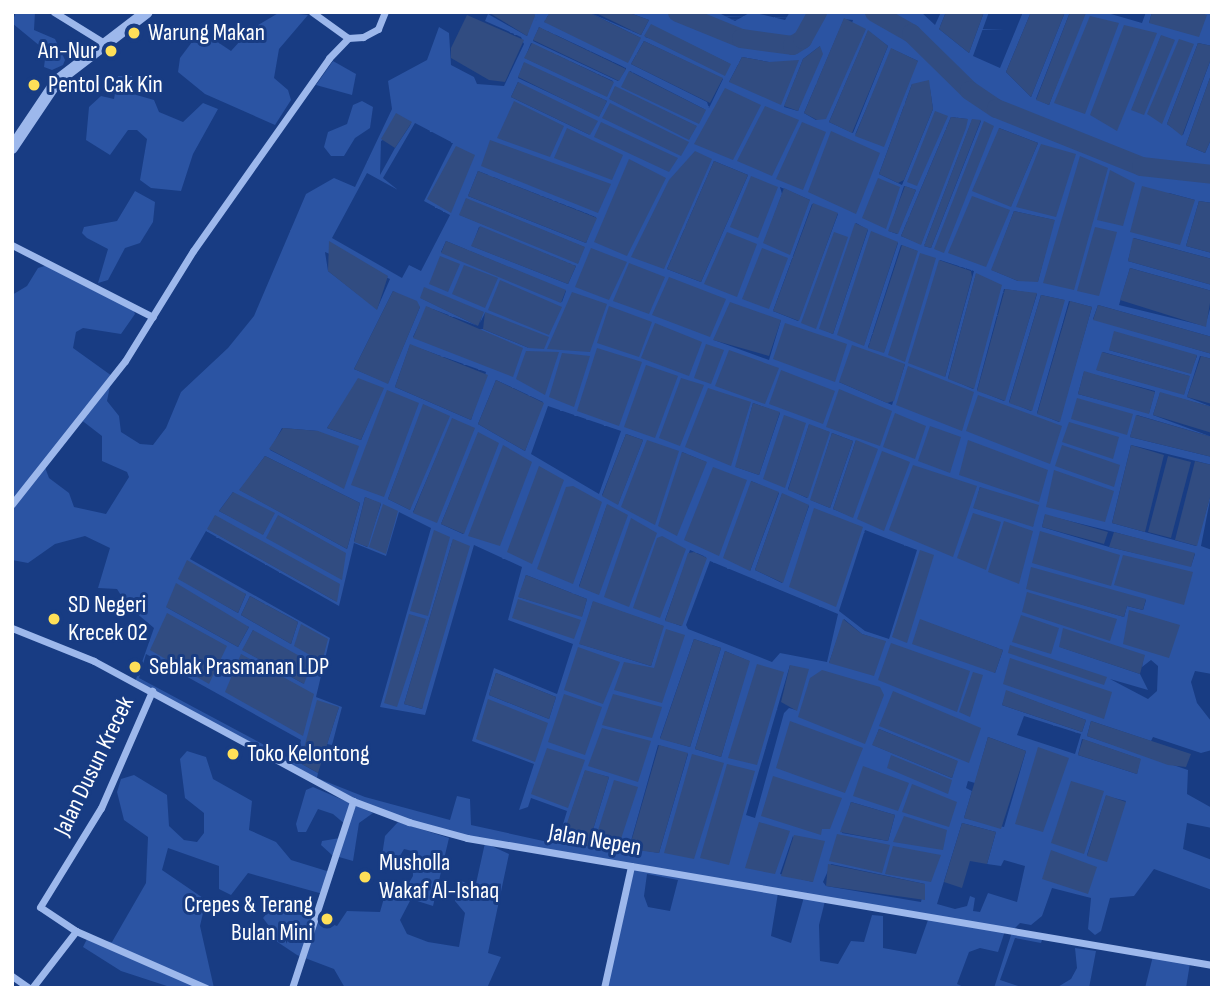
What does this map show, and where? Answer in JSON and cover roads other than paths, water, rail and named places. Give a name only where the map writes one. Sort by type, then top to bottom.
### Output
[{"type":"street","points":[[54,12],[104,43]]},
{"type":"street","points":[[12,148],[57,81],[147,12]]},
{"type":"street","points":[[312,12],[348,38]]},
{"type":"street","points":[[12,504],[92,407],[221,210],[309,85],[348,38],[372,34],[385,12]]},
{"type":"street","points":[[12,245],[153,317]]},
{"type":"street","name":"Jalan Nepen","points":[[12,628],[152,691],[353,801],[467,838],[1212,965]]},
{"type":"street","name":"Jalan Dusun Krecek","points":[[76,931],[41,911],[48,894],[101,808],[152,691]]},
{"type":"street","points":[[292,988],[353,801]]},
{"type":"street","points":[[604,988],[631,866]]},
{"type":"street","points":[[12,976],[30,988],[76,931],[206,988]]},
{"type":"waterway","points":[[677,12],[741,38],[792,45],[802,39],[817,12]]},
{"type":"waterway","points":[[874,12],[911,33],[969,90],[996,108],[1141,166],[1212,174]]},
{"type":"place","name":"Warung Makan","points":[[134,33]]},
{"type":"place","name":"An-Nur","points":[[111,51]]},
{"type":"place","name":"Pentol Cak Kin","points":[[34,85]]},
{"type":"place","name":"SD Negeri Krecek 02","points":[[54,619]]},
{"type":"place","name":"Seblak Prasmanan LDP","points":[[135,667]]},
{"type":"place","name":"Toko Kelontong","points":[[233,754]]},
{"type":"place","name":"Musholla Wakaf Al-Ishaq","points":[[365,877]]},
{"type":"place","name":"Crepes & Terang Bulan Mini","points":[[327,919]]}]
